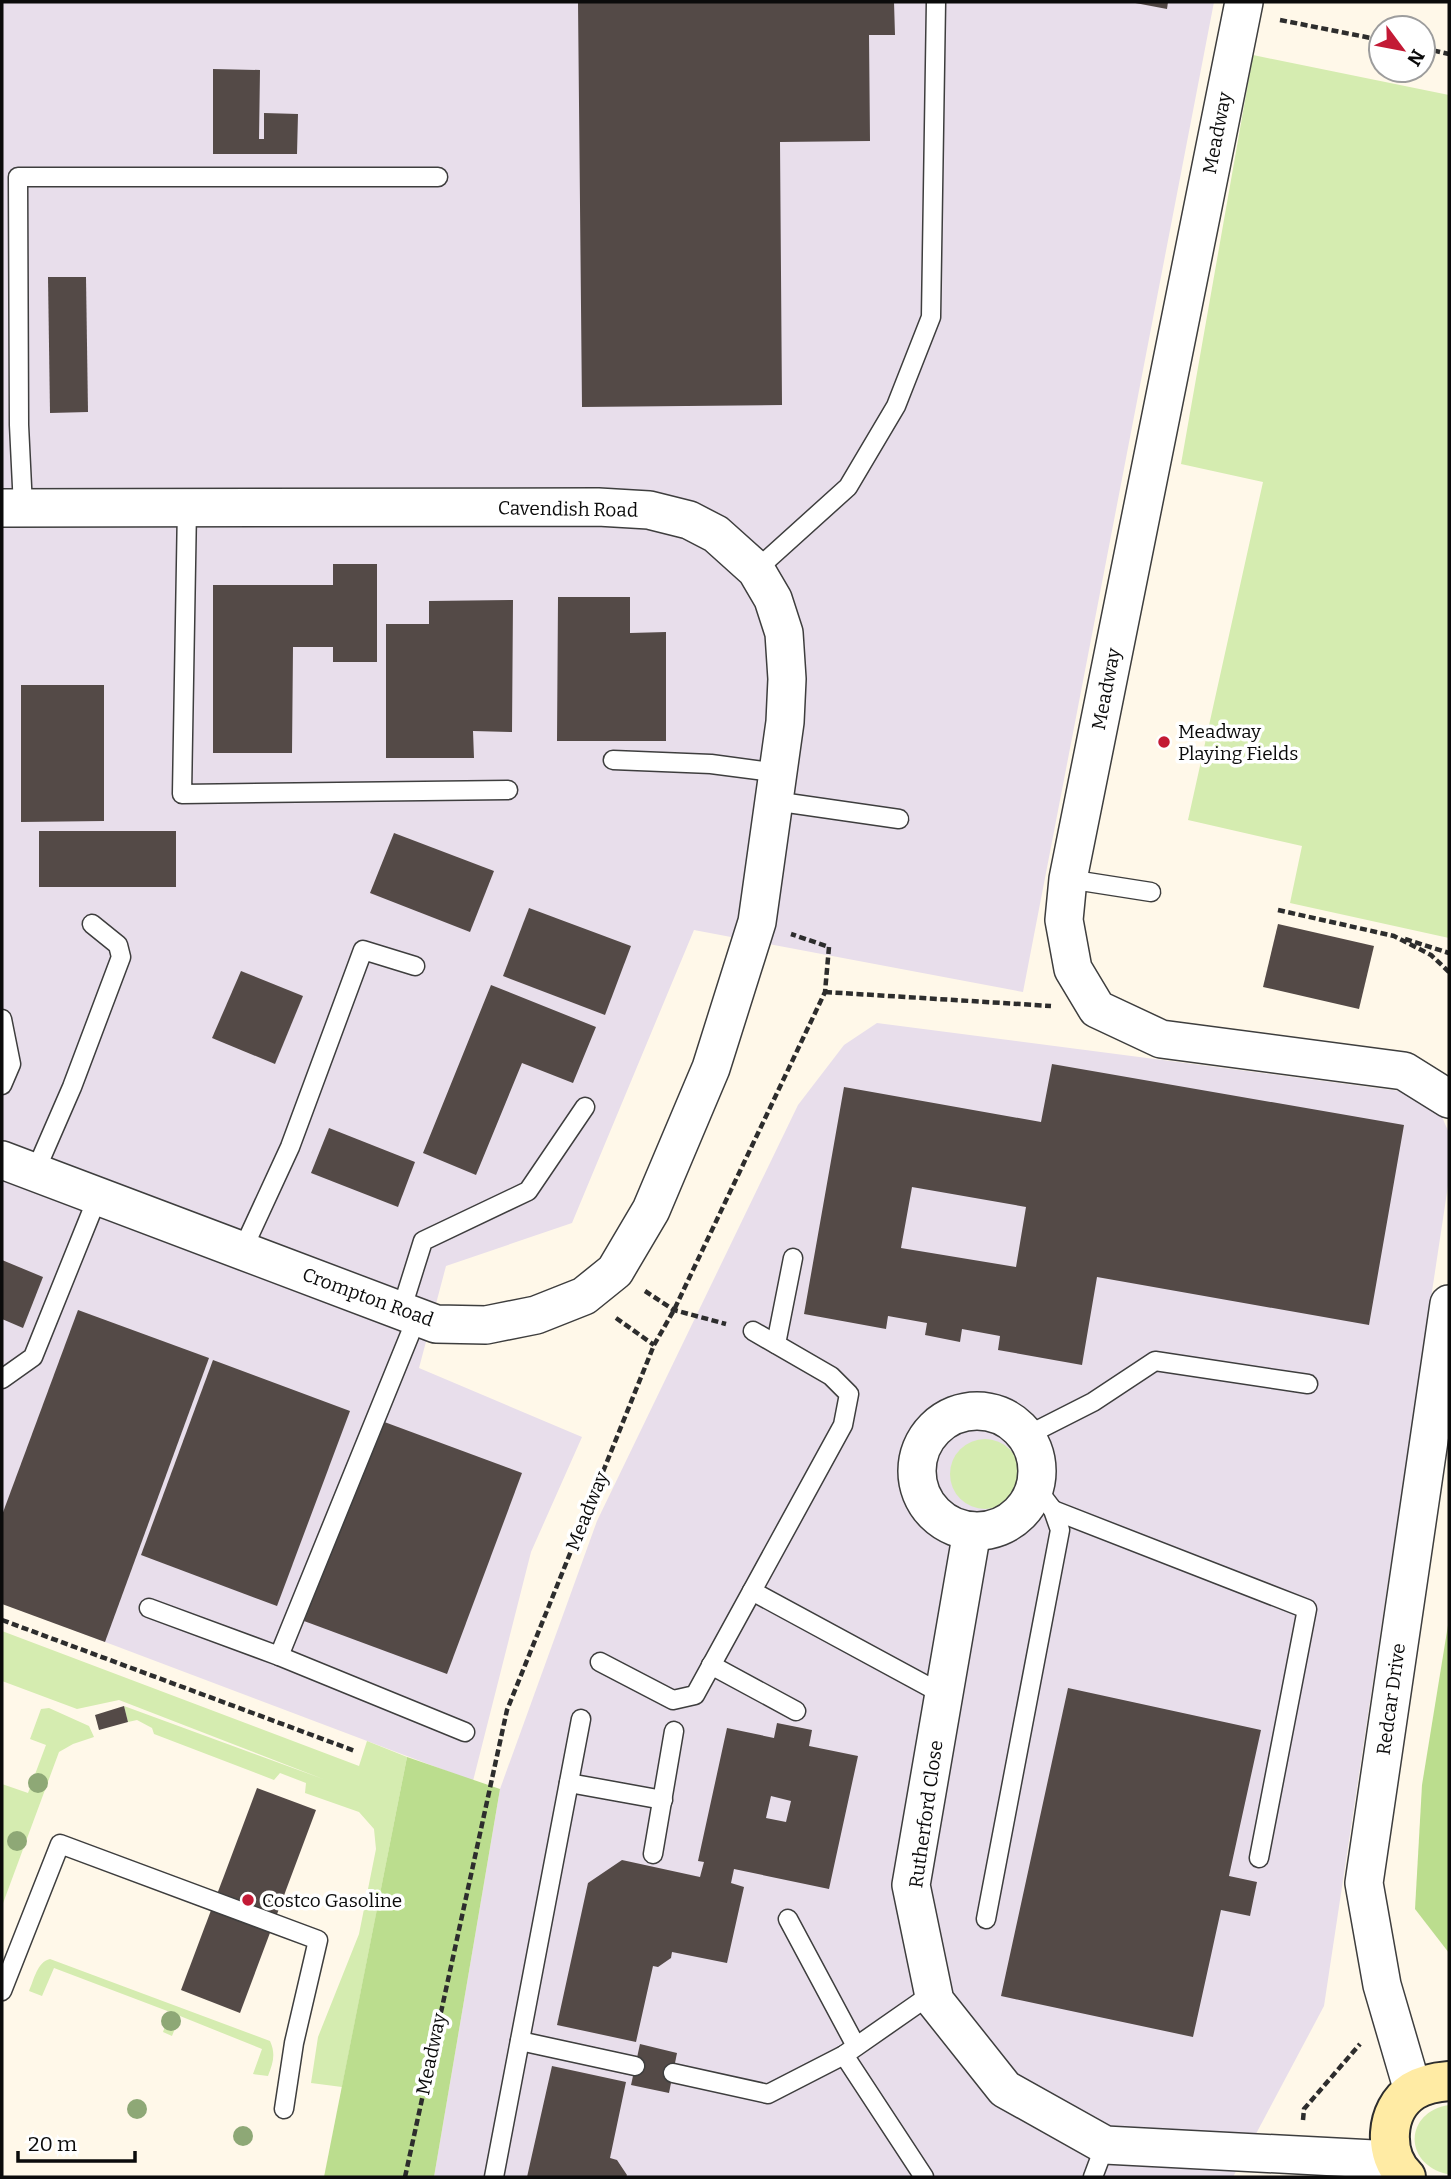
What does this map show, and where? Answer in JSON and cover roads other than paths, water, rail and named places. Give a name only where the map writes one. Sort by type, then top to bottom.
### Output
[{"type":"street","name":"Meadway","points":[[1242,7],[1068,879],[1064,919],[1073,969],[1097,1009],[1161,1039],[1404,1071],[1449,1099]]},
{"type":"street","name":"Cavendish Road","points":[[12,508],[597,507],[649,510],[689,520],[716,534],[756,570],[772,599],[784,633],[787,679],[785,722],[758,922]]},
{"type":"street","name":"Crompton Road","points":[[18,1166],[436,1324],[486,1325],[536,1315],[584,1296],[615,1271],[650,1210],[711,1068],[758,922]]},
{"type":"street","name":"Redcar Drive","points":[[1413,2091],[1382,1985],[1364,1883],[1449,1304]]},
{"type":"street","points":[[980,1411],[1012,1421],[1026,1436],[1035,1455],[1043,1498],[1030,1498],[1018,1515],[1000,1527],[972,1531],[952,1526],[935,1514],[922,1497],[917,1477],[918,1456],[926,1438],[941,1423],[960,1414],[980,1411]]},
{"type":"street","name":"Rutherford Close","points":[[972,1531],[911,1885],[935,2001],[1004,2089],[1099,2161],[1302,2154],[1400,2169]]},
{"type":"street","points":[[1400,2169],[1389,2141],[1392,2117],[1402,2100],[1413,2091],[1431,2083],[1449,2081]]},
{"type":"lane","points":[[756,570],[848,487],[896,406],[931,317],[936,2]]},
{"type":"lane","points":[[12,508],[19,425],[18,177],[438,177]]},
{"type":"lane","points":[[187,507],[182,794],[508,790]]},
{"type":"lane","points":[[612,760],[711,765],[776,787],[899,819]]},
{"type":"lane","points":[[1068,879],[1151,892]]},
{"type":"lane","points":[[18,1166],[76,1076],[121,957],[118,945],[92,924]]},
{"type":"lane","points":[[242,1251],[290,1147],[363,950],[415,966]]},
{"type":"lane","points":[[2,1019],[11,1064],[2,1085]]},
{"type":"lane","points":[[279,1656],[409,1314],[423,1241],[528,1191],[585,1107]]},
{"type":"lane","points":[[2,1379],[33,1357],[98,1196]]},
{"type":"lane","points":[[776,1344],[793,1258]]},
{"type":"lane","points":[[600,1661],[673,1700],[695,1695],[843,1425],[849,1394],[831,1376],[753,1331]]},
{"type":"lane","points":[[1026,1436],[1093,1402],[1155,1361],[1308,1384]]},
{"type":"lane","points":[[1043,1498],[1307,1609],[1259,1858]]},
{"type":"lane","points":[[986,1919],[1060,1530],[1043,1498]]},
{"type":"lane","points":[[752,1591],[944,1695]]},
{"type":"lane","points":[[149,1608],[279,1656],[465,1732]]},
{"type":"lane","points":[[711,1665],[796,1712]]},
{"type":"lane","points":[[494,2177],[581,1719]]},
{"type":"lane","points":[[653,1854],[674,1731]]},
{"type":"lane","points":[[569,1783],[663,1800]]},
{"type":"lane","points":[[2,1991],[60,1844],[318,1940],[294,2043],[284,2109]]},
{"type":"lane","points":[[788,1919],[850,2050],[923,2177]]},
{"type":"lane","points":[[673,2073],[768,2094],[850,2050],[933,1993]]},
{"type":"lane","points":[[520,2041],[635,2066]]},
{"type":"place","name":"Meadway Playing Fields","points":[[1164,742]]},
{"type":"place","name":"Costco Gasoline","points":[[248,1900]]}]
